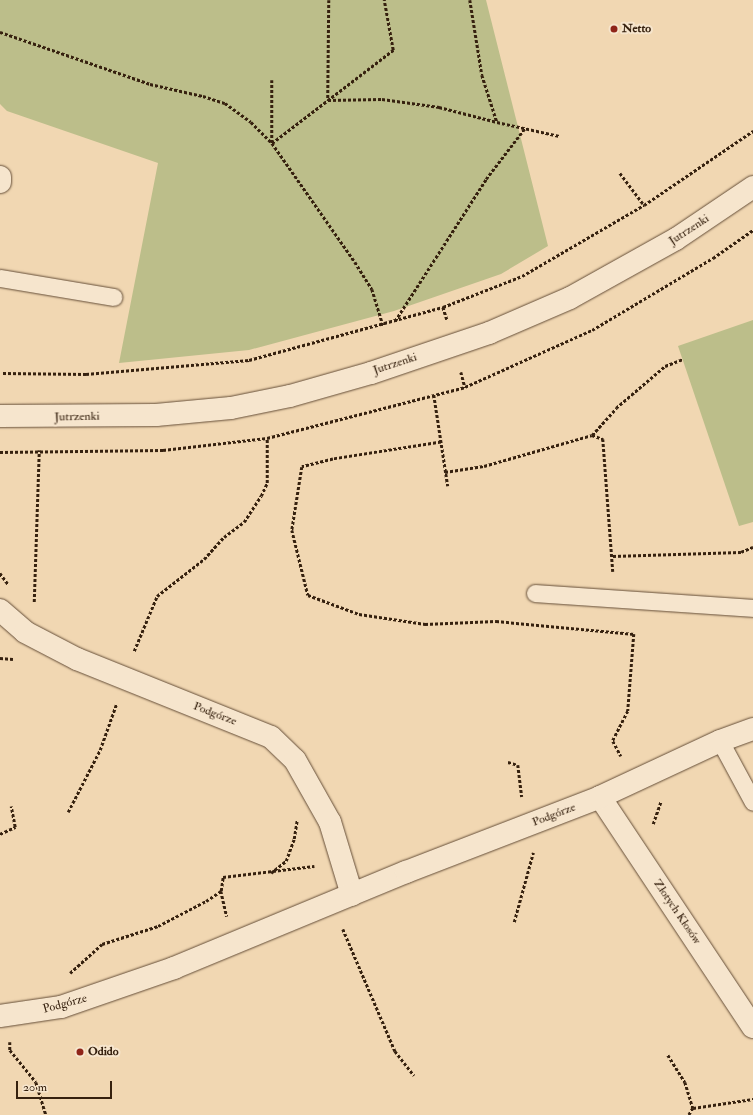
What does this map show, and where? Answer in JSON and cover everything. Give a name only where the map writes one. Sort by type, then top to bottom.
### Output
[{"type":"street","points":[[0,177],[0,182]]},
{"type":"street","name":"Jutrzenki","points":[[0,416],[156,415],[231,408],[290,396],[371,373],[488,333],[570,298],[676,239],[753,187]]},
{"type":"street","name":"Podgórze","points":[[0,610],[25,632],[77,659],[270,737],[295,760],[330,822],[352,895]]},
{"type":"street","name":"Podgórze","points":[[0,1016],[61,1008],[174,968],[352,895],[600,797],[720,741],[753,729]]},
{"type":"street","name":"Złotych Kłosów","points":[[600,797],[753,1027]]},
{"type":"lane","points":[[0,278],[113,297]]},
{"type":"lane","points":[[535,593],[753,608]]},
{"type":"lane","points":[[720,741],[753,802]]},
{"type":"path","points":[[328,0],[328,100]]},
{"type":"path","points":[[272,143],[393,50],[384,0]]},
{"type":"path","points":[[470,0],[482,75],[497,122]]},
{"type":"path","points":[[0,32],[150,84],[203,96],[225,103],[251,122],[272,143],[372,289],[383,325]]},
{"type":"path","points":[[272,80],[272,143]]},
{"type":"path","points":[[328,100],[382,99],[439,107],[559,136]]},
{"type":"path","points":[[395,321],[486,180],[525,128]]},
{"type":"path","points":[[3,373],[86,374],[249,360],[383,325],[443,307],[522,276],[644,205],[753,131]]},
{"type":"path","points":[[620,173],[644,205]]},
{"type":"path","points":[[445,472],[484,466],[592,435],[616,408],[665,366],[683,359]]},
{"type":"path","points":[[434,395],[448,486]]},
{"type":"path","points":[[592,435],[603,439],[613,556],[613,574]]},
{"type":"path","points":[[134,654],[157,596],[198,565],[224,537],[244,522],[261,496],[267,483],[267,438]]},
{"type":"path","points":[[441,442],[333,459],[302,467],[292,530],[308,595],[359,614],[425,624],[492,621],[634,634],[628,711],[613,741],[624,762]]},
{"type":"path","points":[[34,604],[39,450]]},
{"type":"path","points":[[613,556],[741,552],[753,547]]},
{"type":"path","points":[[0,573],[12,590]]},
{"type":"path","points":[[68,812],[100,750],[118,697]]},
{"type":"path","points":[[508,762],[518,765],[523,802]]},
{"type":"path","points":[[654,830],[657,808],[664,795]]},
{"type":"path","points":[[0,834],[16,827],[11,806]]},
{"type":"path","points":[[271,873],[286,861],[294,839],[295,815]]},
{"type":"path","points":[[70,973],[102,944],[158,926],[206,901],[221,891],[223,877],[271,873],[342,862]]},
{"type":"path","points":[[514,922],[527,873]]},
{"type":"path","points":[[341,925],[395,1051],[414,1075]]},
{"type":"path","points":[[10,1050],[36,1082],[46,1115]]},
{"type":"path","points":[[668,1055],[685,1082],[693,1108],[689,1115]]},
{"type":"path","points":[[693,1108],[753,1099]]},
{"type":"green space","points":[[0,0],[486,0],[548,246],[501,274],[394,311],[249,350],[119,363],[158,163],[7,111],[0,104]]},
{"type":"green space","points":[[753,320],[753,522],[739,526],[678,346]]},
{"type":"place","name":"Netto","points":[[614,29]]},
{"type":"place","name":"Odido","points":[[80,1052]]}]
